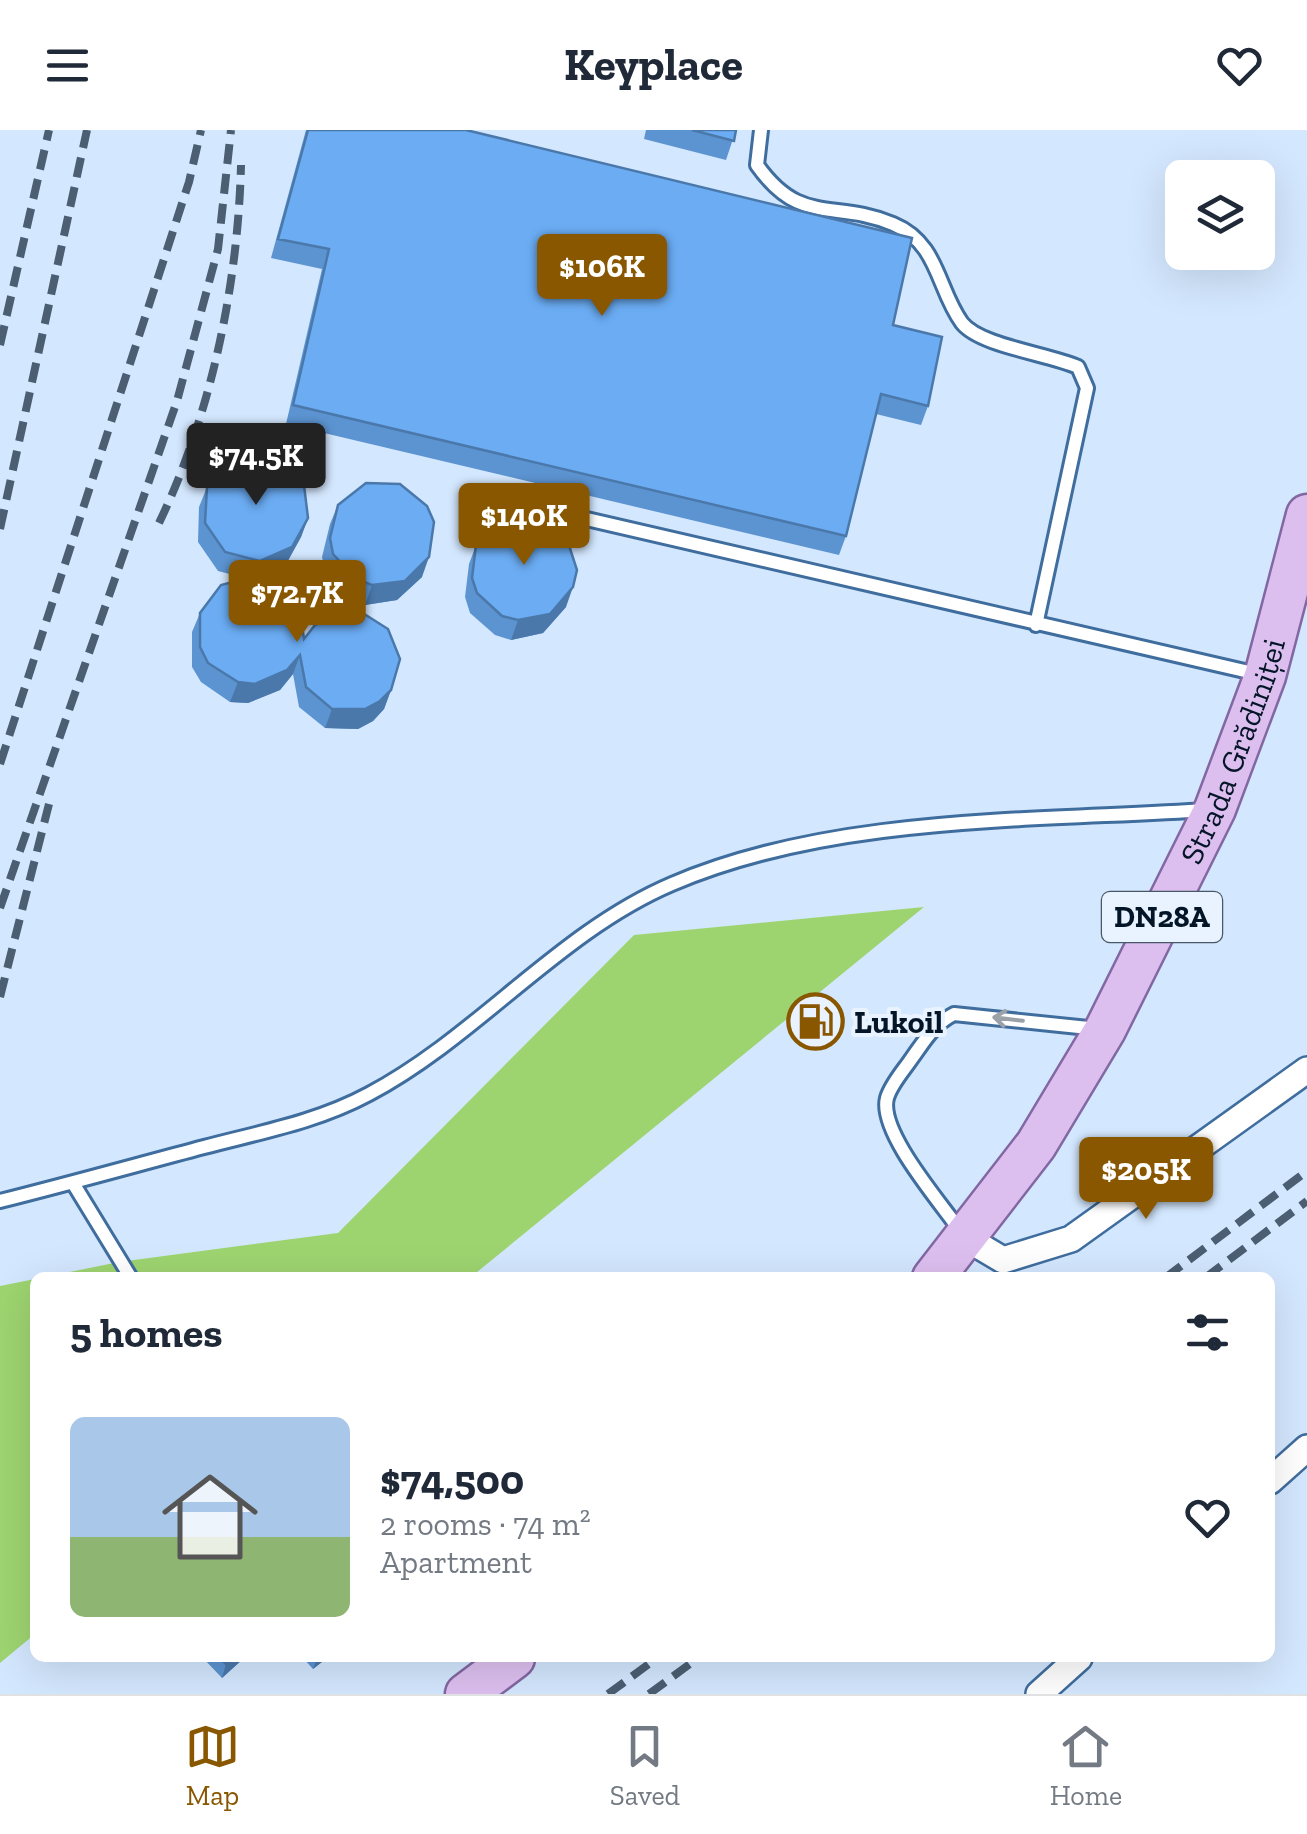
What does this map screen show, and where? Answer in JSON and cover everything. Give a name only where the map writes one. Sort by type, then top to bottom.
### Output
[{"type":"main road","name":"Strada Grădiniței","points":[[938,1272],[1036,1145],[1105,1030],[1215,809],[1298,587],[1307,515]]},
{"type":"main road","points":[[466,1694],[509,1662]]},
{"type":"street","points":[[966,1238],[1003,1260],[1072,1239],[1307,1070]]},
{"type":"street","points":[[1275,1477],[1307,1448]]},
{"type":"street","points":[[1039,1694],[1075,1662]]},
{"type":"lane","points":[[761,130],[757,165],[782,194],[800,206],[895,224],[931,256],[963,325],[984,338],[1078,366],[1087,388],[1036,624]]},
{"type":"lane","points":[[513,502],[1264,676]]},
{"type":"lane","points":[[0,1201],[306,1122],[370,1094],[446,1044],[610,920],[669,885],[738,859],[901,831],[1215,809]]},
{"type":"lane","points":[[966,1238],[896,1138],[887,1118],[887,1098],[896,1083],[937,1023],[954,1014],[1105,1030]]},
{"type":"lane","points":[[73,1183],[127,1272]]},
{"type":"green space","points":[[924,907],[477,1272],[70,1272],[338,1233],[634,935]]},
{"type":"green space","points":[[30,1280],[30,1638],[0,1663],[0,1286]]},
{"type":"building","points":[[308,130],[466,130],[912,238],[893,325],[942,337],[928,406],[881,394],[846,536],[293,405],[329,249],[278,239]]},
{"type":"building","points":[[692,130],[736,130],[734,141]]},
{"type":"building","points":[[248,455],[280,461],[304,485],[308,518],[292,547],[260,561],[225,552],[205,523],[207,487],[231,461]]},
{"type":"building","points":[[366,483],[400,484],[427,506],[434,522],[429,557],[405,581],[372,585],[356,579],[333,554],[330,538],[338,505]]},
{"type":"building","points":[[536,516],[566,536],[577,570],[573,587],[550,614],[518,620],[502,616],[477,593],[472,578],[476,545],[501,520]]},
{"type":"building","points":[[255,576],[288,590],[299,604],[304,639],[315,625],[345,611],[361,612],[388,629],[400,659],[391,690],[365,709],[332,709],[306,687],[300,655],[287,670],[255,684],[238,682],[208,663],[200,647],[200,613],[221,585]]},
{"type":"railway","points":[[0,345],[49,130]]},
{"type":"railway","points":[[0,529],[87,130]]},
{"type":"railway","points":[[0,764],[189,182],[201,130]]},
{"type":"railway","points":[[0,908],[177,401],[218,249],[231,130]]},
{"type":"railway","points":[[159,523],[193,438],[218,348],[234,256],[241,165]]},
{"type":"railway","points":[[0,997],[49,804]]},
{"type":"railway","points":[[1173,1272],[1307,1171]]},
{"type":"railway","points":[[1213,1272],[1307,1201]]},
{"type":"railway","points":[[608,1694],[652,1662]]},
{"type":"railway","points":[[649,1694],[693,1662]]},
{"type":"place","name":"Lukoil","points":[[815,1022]]}]
